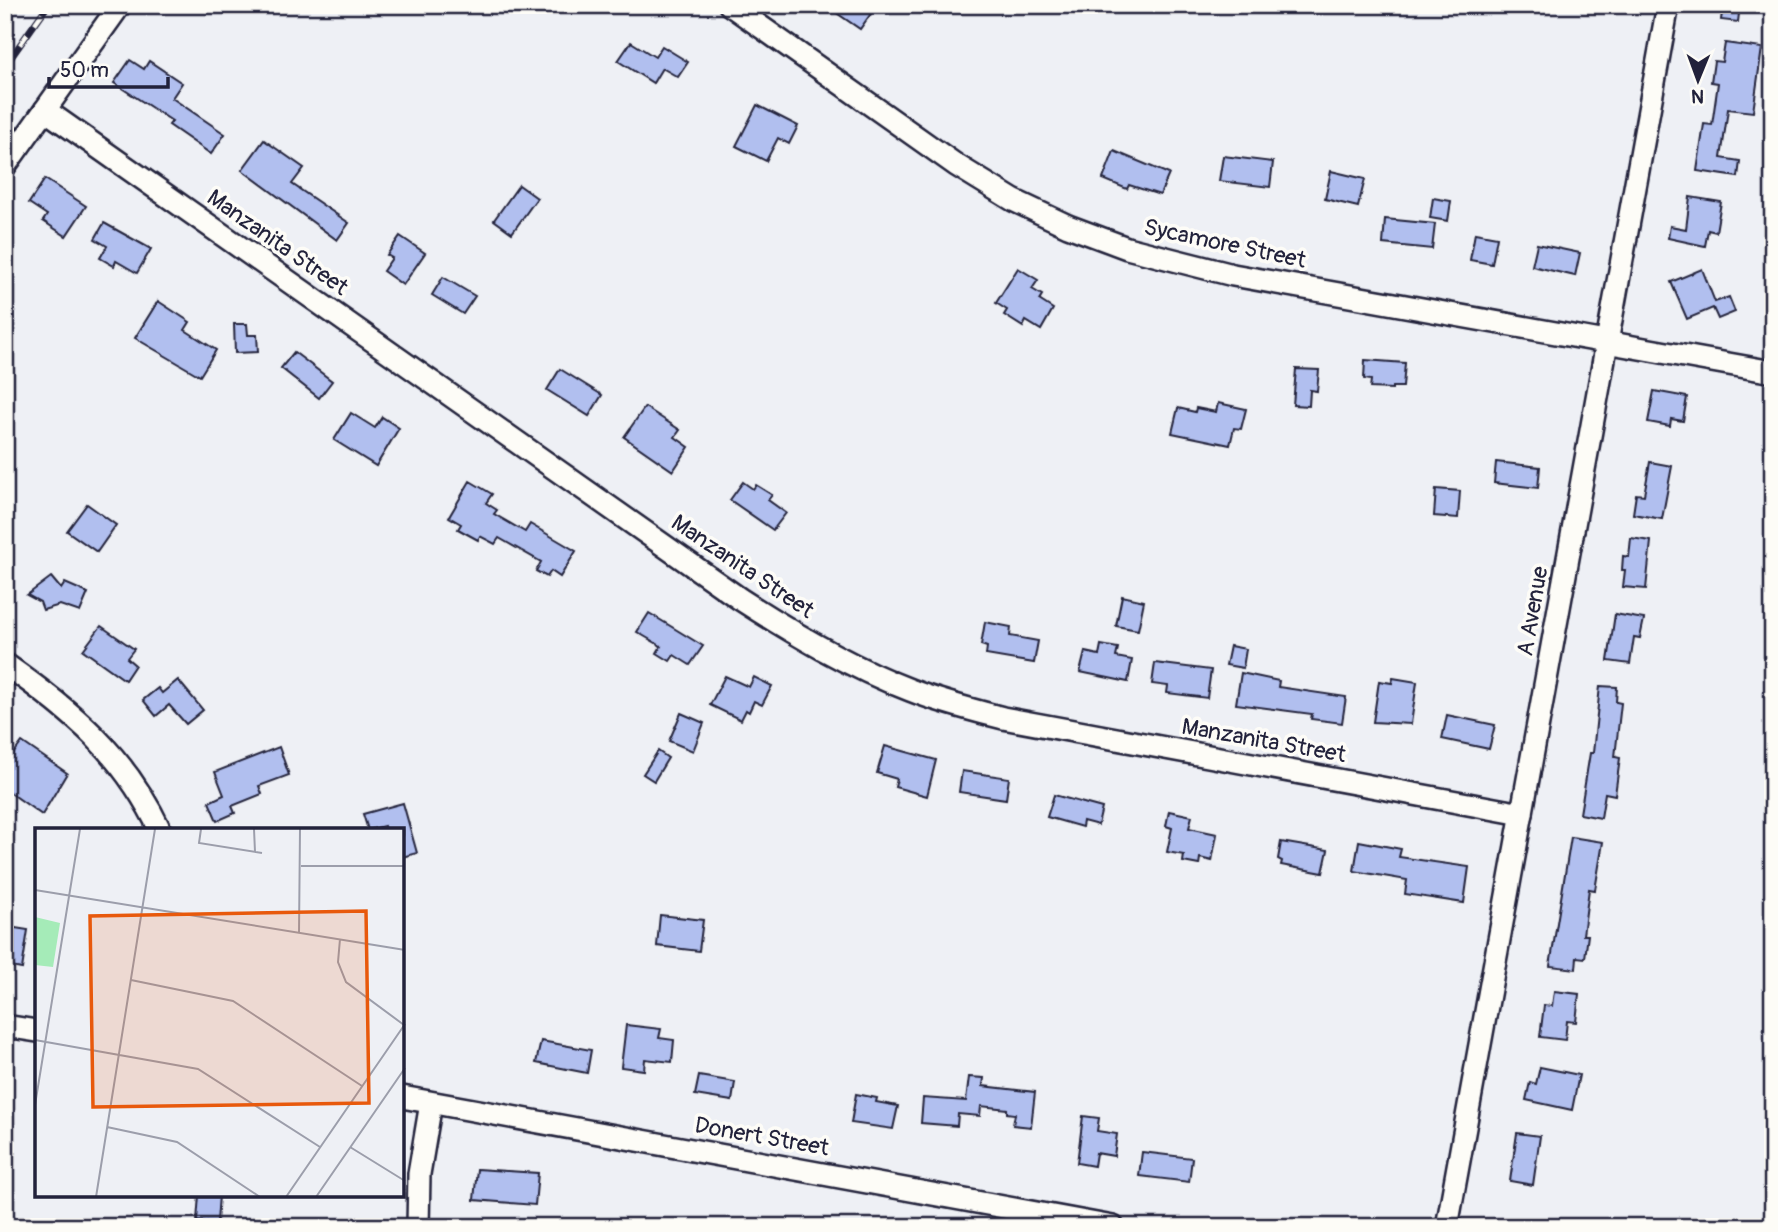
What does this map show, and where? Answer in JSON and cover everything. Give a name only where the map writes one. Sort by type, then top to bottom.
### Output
[{"type":"street","points":[[5,166],[120,5]]},
{"type":"street","name":"Sycamore Street","points":[[730,5],[965,171],[1013,200],[1098,238],[1158,258],[1233,275],[1773,372]]},
{"type":"street","name":"A Avenue","points":[[1447,1227],[1668,5]]},
{"type":"street","name":"Manzanita Street","points":[[45,110],[740,599],[824,650],[863,670],[932,698],[1003,718],[1522,814]]},
{"type":"street","points":[[5,664],[60,703],[94,733],[133,779],[159,828]]},
{"type":"street","points":[[5,1026],[35,1031]]},
{"type":"street","name":"Donert Street","points":[[404,1097],[1113,1227]]},
{"type":"street","points":[[418,1227],[419,1174],[431,1102]]},
{"type":"building","points":[[825,5],[877,5],[860,29]]},
{"type":"building","points":[[1723,5],[1740,5],[1738,22],[1721,20]]},
{"type":"building","points":[[631,42],[655,57],[662,46],[688,62],[678,77],[662,68],[653,83],[618,61]]},
{"type":"building","points":[[1725,43],[1762,48],[1753,112],[1728,109],[1721,158],[1740,161],[1738,177],[1697,171],[1704,124],[1712,125],[1718,83],[1711,82],[1714,61],[1722,62]]},
{"type":"building","points":[[130,60],[144,69],[149,61],[182,83],[172,98],[225,134],[211,154],[169,125],[172,121],[114,83]]},
{"type":"building","points":[[757,105],[798,126],[789,144],[778,138],[766,161],[736,146]]},
{"type":"building","points":[[264,140],[304,168],[292,184],[349,223],[337,240],[242,170]]},
{"type":"building","points":[[1114,151],[1169,174],[1160,195],[1129,185],[1127,189],[1103,179]]},
{"type":"building","points":[[1223,156],[1273,162],[1270,187],[1219,181]]},
{"type":"building","points":[[1331,171],[1365,179],[1358,207],[1325,199]]},
{"type":"building","points":[[45,179],[86,206],[66,236],[43,221],[47,215],[29,203]]},
{"type":"building","points":[[519,185],[537,198],[512,233],[494,220]]},
{"type":"building","points":[[1690,197],[1721,202],[1716,232],[1708,230],[1705,246],[1668,238],[1670,226],[1686,229]]},
{"type":"building","points":[[1433,198],[1451,201],[1448,221],[1430,218]]},
{"type":"building","points":[[1385,219],[1435,224],[1432,249],[1383,244]]},
{"type":"building","points":[[104,223],[151,249],[137,273],[116,261],[114,266],[100,258],[107,246],[95,239]]},
{"type":"building","points":[[1475,233],[1497,237],[1492,264],[1470,260]]},
{"type":"building","points":[[400,236],[425,253],[403,285],[383,271],[392,258],[387,255]]},
{"type":"building","points":[[1537,244],[1580,253],[1575,276],[1532,266]]},
{"type":"building","points":[[1018,268],[1038,280],[1032,289],[1042,295],[1039,300],[1053,309],[1041,330],[1026,321],[1023,327],[1004,315],[1007,310],[996,303]]},
{"type":"building","points":[[1702,269],[1715,302],[1729,297],[1735,312],[1718,319],[1713,308],[1687,319],[1671,282]]},
{"type":"building","points":[[443,277],[475,296],[463,314],[432,295]]},
{"type":"building","points":[[158,301],[190,322],[185,330],[216,350],[200,376],[135,338]]},
{"type":"building","points":[[234,324],[247,324],[248,335],[257,335],[258,352],[235,353]]},
{"type":"building","points":[[294,352],[332,381],[319,398],[281,368]]},
{"type":"building","points":[[1365,360],[1405,363],[1403,387],[1370,388],[1371,380],[1364,379]]},
{"type":"building","points":[[560,369],[602,395],[589,416],[547,390]]},
{"type":"building","points":[[1296,369],[1319,370],[1317,391],[1310,390],[1309,406],[1293,405]]},
{"type":"building","points":[[1654,391],[1687,397],[1683,421],[1671,419],[1670,426],[1648,422]]},
{"type":"building","points":[[1218,403],[1246,409],[1241,429],[1234,428],[1230,445],[1172,433],[1178,408],[1195,412],[1196,408],[1216,412]]},
{"type":"building","points":[[645,407],[680,430],[675,437],[689,447],[673,471],[624,437]]},
{"type":"building","points":[[351,413],[375,428],[382,417],[399,428],[376,466],[334,440]]},
{"type":"building","points":[[1496,462],[1540,467],[1538,488],[1494,483]]},
{"type":"building","points":[[1650,462],[1672,466],[1662,519],[1633,514],[1636,494],[1644,495]]},
{"type":"building","points":[[470,481],[492,494],[486,503],[497,510],[494,514],[525,532],[530,524],[576,551],[560,577],[551,571],[547,577],[536,571],[541,562],[499,538],[495,544],[480,536],[478,540],[458,529],[461,524],[449,517]]},
{"type":"building","points":[[743,482],[753,489],[756,485],[772,495],[768,500],[786,513],[773,530],[730,500]]},
{"type":"building","points":[[1436,489],[1460,491],[1458,518],[1434,516]]},
{"type":"building","points":[[87,504],[116,525],[97,552],[67,531]]},
{"type":"building","points":[[1631,538],[1651,541],[1646,589],[1623,587],[1623,556],[1629,557]]},
{"type":"building","points":[[51,577],[61,589],[65,583],[88,593],[80,612],[60,605],[43,610],[40,602],[27,595]]},
{"type":"building","points":[[1122,596],[1144,601],[1138,630],[1116,626]]},
{"type":"building","points":[[649,613],[703,646],[690,665],[674,655],[670,661],[657,653],[661,646],[637,632]]},
{"type":"building","points":[[1615,614],[1644,619],[1640,638],[1634,637],[1630,664],[1608,661]]},
{"type":"building","points":[[985,622],[1011,627],[1010,636],[1038,641],[1034,663],[986,655],[987,647],[981,645]]},
{"type":"building","points":[[101,626],[134,649],[127,658],[135,665],[125,680],[83,650]]},
{"type":"building","points":[[1101,645],[1118,648],[1116,657],[1132,660],[1128,682],[1080,672],[1085,652],[1099,655]]},
{"type":"building","points":[[1230,646],[1246,649],[1243,668],[1226,665]]},
{"type":"building","points":[[1155,663],[1211,670],[1207,698],[1167,693],[1168,686],[1152,684]]},
{"type":"building","points":[[1241,673],[1279,681],[1278,687],[1346,697],[1342,723],[1311,719],[1312,714],[1236,704]]},
{"type":"building","points":[[725,676],[749,687],[754,677],[772,686],[762,705],[754,701],[741,720],[710,705]]},
{"type":"building","points":[[1393,678],[1417,682],[1411,724],[1373,722],[1379,681],[1392,683]]},
{"type":"building","points":[[178,680],[203,710],[186,724],[169,705],[156,716],[143,700],[158,688],[162,693]]},
{"type":"building","points":[[1600,686],[1617,687],[1616,702],[1621,703],[1615,757],[1620,758],[1615,795],[1605,793],[1601,818],[1580,814],[1590,753],[1593,753]]},
{"type":"building","points":[[681,713],[704,723],[693,751],[669,741]]},
{"type":"building","points":[[1447,715],[1495,725],[1489,749],[1442,739]]},
{"type":"building","points":[[22,742],[67,773],[42,815],[5,789],[5,765]]},
{"type":"building","points":[[885,746],[936,760],[927,796],[895,787],[897,779],[877,773]]},
{"type":"building","points":[[279,747],[289,775],[259,786],[262,794],[232,806],[235,813],[217,821],[209,802],[224,795],[215,772]]},
{"type":"building","points":[[658,751],[668,758],[654,781],[643,774]]},
{"type":"building","points":[[962,771],[1009,778],[1006,799],[959,792]]},
{"type":"building","points":[[1054,795],[1102,808],[1098,825],[1083,821],[1082,827],[1047,817]]},
{"type":"building","points":[[403,803],[417,853],[404,856],[404,828],[367,828],[363,814]]},
{"type":"building","points":[[1169,811],[1192,816],[1189,828],[1217,834],[1212,861],[1200,858],[1199,865],[1183,862],[1184,855],[1167,852],[1172,828],[1166,826]]},
{"type":"building","points":[[1571,837],[1603,842],[1595,890],[1589,889],[1583,935],[1588,935],[1585,958],[1577,957],[1576,969],[1550,966]]},
{"type":"building","points":[[1359,841],[1401,849],[1399,857],[1469,867],[1464,903],[1405,894],[1407,880],[1354,871]]},
{"type":"building","points":[[1281,842],[1328,850],[1323,873],[1281,865],[1282,861],[1278,859]]},
{"type":"building","points":[[660,915],[703,920],[699,951],[657,946]]},
{"type":"building","points":[[9,927],[28,930],[22,969],[5,966],[5,934],[8,934]]},
{"type":"building","points":[[1554,991],[1579,994],[1576,1022],[1567,1021],[1565,1040],[1540,1037],[1544,1005],[1552,1006]]},
{"type":"building","points":[[626,1025],[661,1029],[659,1038],[674,1040],[672,1062],[645,1059],[644,1070],[621,1067]]},
{"type":"building","points":[[541,1041],[591,1050],[587,1073],[536,1063]]},
{"type":"building","points":[[1540,1067],[1579,1075],[1572,1110],[1526,1100],[1530,1082],[1536,1084]]},
{"type":"building","points":[[699,1076],[735,1082],[732,1101],[695,1095]]},
{"type":"building","points":[[969,1077],[984,1078],[983,1086],[1035,1092],[1031,1127],[1013,1125],[1015,1114],[1007,1113],[1007,1109],[981,1106],[980,1116],[958,1114],[957,1126],[921,1123],[923,1098],[966,1101]]},
{"type":"building","points":[[856,1094],[877,1098],[876,1102],[898,1106],[893,1129],[851,1123]]},
{"type":"building","points":[[1083,1116],[1099,1118],[1097,1131],[1117,1134],[1114,1156],[1096,1153],[1094,1166],[1077,1163]]},
{"type":"building","points":[[1517,1133],[1540,1136],[1533,1185],[1510,1181]]},
{"type":"building","points":[[1142,1152],[1192,1158],[1189,1182],[1139,1176]]},
{"type":"building","points":[[477,1169],[538,1173],[535,1205],[474,1200]]},
{"type":"building","points":[[199,1197],[219,1197],[217,1222],[197,1221]]},
{"type":"railway","points":[[5,66],[48,5]]}]
